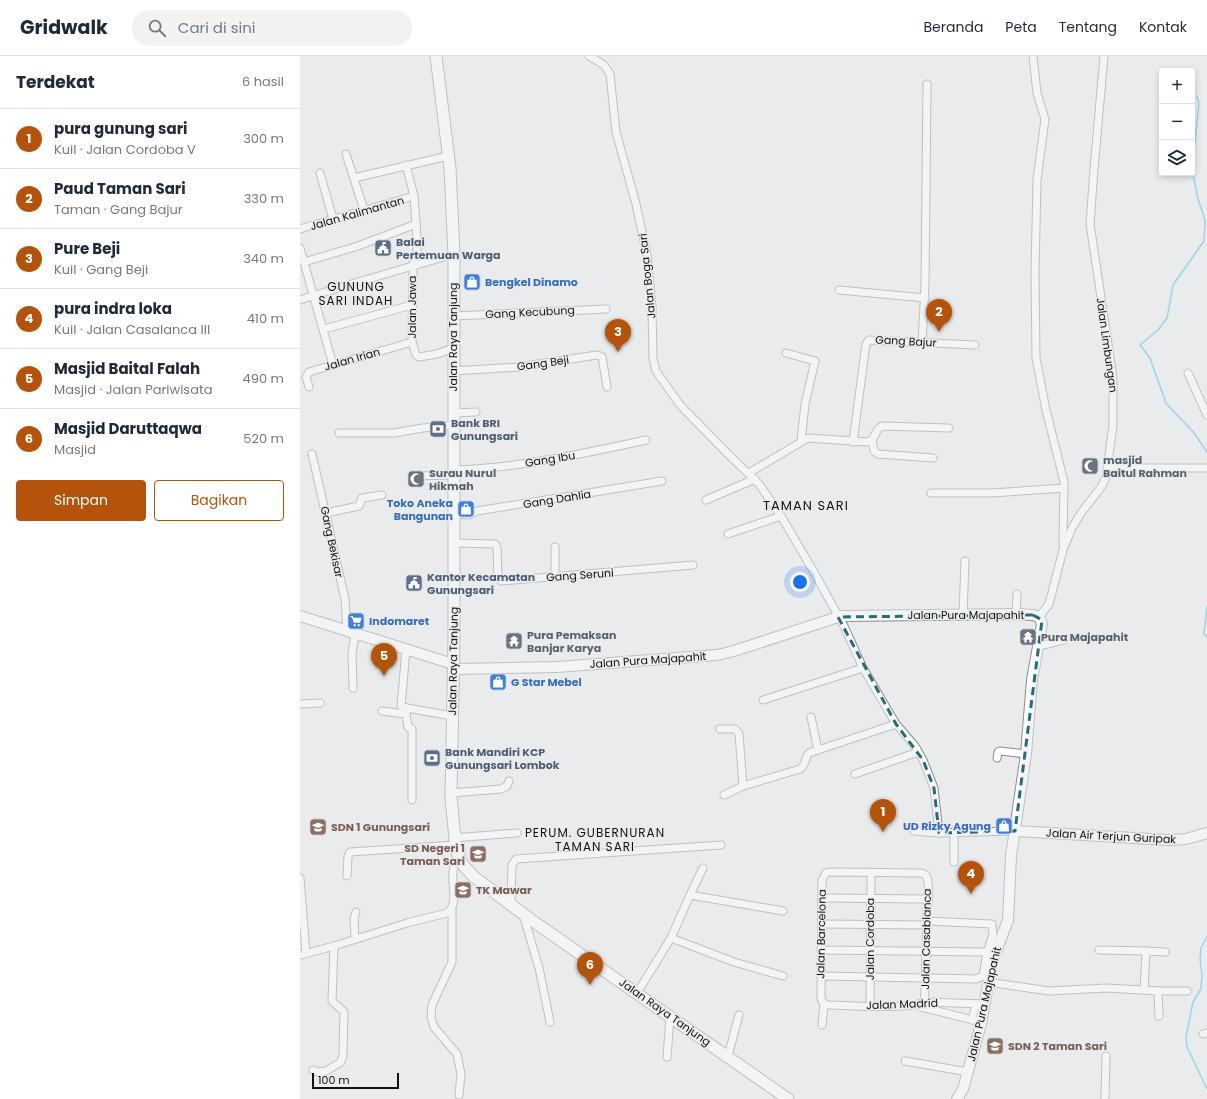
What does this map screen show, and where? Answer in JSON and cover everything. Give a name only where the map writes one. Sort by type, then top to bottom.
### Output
[{"type":"main road","name":"Jalan Raya Tanjung","points":[[436,56],[451,186],[454,254],[453,666],[451,793],[454,842],[459,858],[474,877],[523,913],[788,1099]]},
{"type":"street","name":"Jalan Boga Sari","points":[[589,56],[606,67],[611,77],[616,132],[636,204],[647,255],[652,308],[653,359],[656,371],[680,405],[728,455],[755,479],[780,516],[838,617],[863,668],[896,724],[918,752],[929,773],[934,788],[939,833]]},
{"type":"street","points":[[1034,56],[1037,93],[1045,119],[1037,180],[1036,358],[1046,410],[1061,468],[1064,488],[1063,550]]},
{"type":"street","name":"Jalan Limbungan","points":[[1040,617],[1049,604],[1063,550],[1081,513],[1104,482],[1108,468],[1114,413],[1114,389],[1090,224],[1104,56]]},
{"type":"street","points":[[922,342],[927,84]]},
{"type":"street","points":[[346,154],[364,210]]},
{"type":"street","points":[[354,178],[448,156]]},
{"type":"street","name":"Jalan Jawa","points":[[406,166],[414,196],[417,252],[413,265],[412,342],[417,356],[420,358],[453,348]]},
{"type":"street","points":[[320,173],[334,219]]},
{"type":"street","name":"Jalan Kalimantan","points":[[300,229],[414,196]]},
{"type":"street","points":[[304,262],[358,246],[416,224]]},
{"type":"street","points":[[300,248],[333,365]]},
{"type":"street","points":[[300,300],[454,254]]},
{"type":"street","points":[[839,290],[924,298]]},
{"type":"street","points":[[324,329],[412,305]]},
{"type":"street","name":"Gang Kecubung","points":[[453,316],[606,309]]},
{"type":"street","name":"Gang Bajur","points":[[854,442],[868,341],[873,338],[975,345]]},
{"type":"street","name":"Jalan Irian","points":[[309,387],[306,377],[307,373],[412,342]]},
{"type":"street","points":[[786,353],[815,361],[805,404],[802,441]]},
{"type":"street","name":"Gang Beji","points":[[453,371],[519,367],[598,355],[602,358],[607,387]]},
{"type":"street","points":[[1188,373],[1207,415]]},
{"type":"street","points":[[453,413],[476,412]]},
{"type":"street","points":[[339,433],[394,433],[453,425]]},
{"type":"street","points":[[933,458],[878,454],[874,451],[872,440],[878,429],[882,426],[948,428]]},
{"type":"street","points":[[749,473],[802,441],[816,438],[854,442],[872,440]]},
{"type":"street","name":"Gang Ibu","points":[[413,476],[480,470],[560,458],[646,440]]},
{"type":"street","name":"Gang Bekisar","points":[[312,454],[346,603],[351,632],[353,688]]},
{"type":"street","points":[[1108,468],[1207,468]]},
{"type":"street","points":[[706,500],[755,479]]},
{"type":"street","name":"Gang Dahlia","points":[[453,514],[471,515],[477,511],[662,481]]},
{"type":"street","points":[[931,493],[992,493],[1064,488]]},
{"type":"street","points":[[326,513],[359,506],[362,498],[382,495]]},
{"type":"street","points":[[728,534],[780,516]]},
{"type":"street","name":"Gang Seruni","points":[[453,543],[495,544],[497,548],[498,578],[500,581],[692,565]]},
{"type":"street","points":[[555,547],[555,577]]},
{"type":"street","points":[[963,615],[965,561]]},
{"type":"street","points":[[1016,614],[1017,594]]},
{"type":"street","name":"Jalan Pura Majapahit","points":[[300,616],[453,666],[557,667],[717,655],[734,651],[838,617],[1016,614],[1037,615],[1040,617],[1042,624],[1031,689],[1026,754],[1011,856],[1008,920],[995,952],[988,982],[980,1004],[968,1072],[963,1089],[957,1099]]},
{"type":"street","points":[[1039,646],[1064,640]]},
{"type":"street","points":[[406,650],[401,706],[406,711],[408,727],[412,729],[412,800]]},
{"type":"street","points":[[763,700],[863,668]]},
{"type":"street","points":[[300,704],[320,704]]},
{"type":"street","points":[[382,711],[406,711],[452,716]]},
{"type":"street","points":[[811,716],[818,750]]},
{"type":"street","points":[[724,795],[743,786],[800,769],[806,763],[808,754],[896,724]]},
{"type":"street","points":[[720,729],[735,729],[739,734],[743,786]]},
{"type":"street","points":[[997,758],[998,752],[1000,751],[1026,754]]},
{"type":"street","points":[[855,774],[918,752]]},
{"type":"street","points":[[451,793],[501,789],[507,786],[509,781]]},
{"type":"street","points":[[914,831],[939,833],[1015,831]]},
{"type":"street","name":"Jalan Air Terjun Guripak","points":[[1015,831],[1168,840],[1186,839],[1207,833]]},
{"type":"street","points":[[954,832],[954,862]]},
{"type":"street","points":[[347,876],[348,856],[350,852],[454,842],[517,833]]},
{"type":"street","points":[[511,904],[512,865],[516,859],[721,845]]},
{"type":"street","points":[[459,858],[453,866],[454,902],[452,909],[452,962],[432,1004],[431,1017],[434,1027],[457,1054],[461,1074],[459,1096]]},
{"type":"street","points":[[637,993],[671,938],[703,868]]},
{"type":"street","name":"Jalan Barcelona","points":[[822,1025],[822,879],[824,874],[829,872],[871,872]]},
{"type":"street","name":"Jalan Casablanca","points":[[871,872],[922,873],[927,878],[927,978],[922,1005]]},
{"type":"street","name":"Jalan Cordoba","points":[[870,1005],[870,952],[873,925],[870,898],[871,872]]},
{"type":"street","points":[[300,878],[303,954],[446,913],[452,909]]},
{"type":"street","points":[[690,895],[783,911]]},
{"type":"street","points":[[822,898],[927,899]]},
{"type":"street","points":[[355,939],[354,918],[356,912]]},
{"type":"street","points":[[523,913],[539,968],[550,1022]]},
{"type":"street","points":[[821,976],[980,978],[983,976],[994,932],[993,925],[989,923],[873,925],[822,924]]},
{"type":"street","points":[[671,938],[734,962],[783,976]]},
{"type":"street","points":[[313,1070],[317,1072],[326,1071],[338,1064],[343,1055],[344,1012],[332,1001],[334,946]]},
{"type":"street","points":[[821,950],[870,952],[988,952]]},
{"type":"street","points":[[1099,950],[1165,952]]},
{"type":"street","points":[[1144,990],[1146,951]]},
{"type":"street","points":[[988,982],[1044,991],[1106,988],[1187,991]]},
{"type":"street","points":[[1159,991],[1159,1016]]},
{"type":"street","name":"Jalan Madrid","points":[[822,1002],[870,1005],[980,1004]]},
{"type":"street","points":[[922,1005],[976,1021]]},
{"type":"street","points":[[728,1056],[739,1015]]},
{"type":"street","points":[[667,1058],[670,1017]]},
{"type":"street","points":[[1105,1099],[1106,1056]]},
{"type":"street","points":[[905,1061],[968,1072]]},
{"type":"highlighted area","points":[[1033,615],[1042,620],[1015,831],[939,833],[934,788],[923,760],[896,724],[838,617]]},
{"type":"shaded area","points":[[453,886],[470,886],[471,896],[454,896]]},
{"type":"waterway","points":[[1197,96],[1199,104],[1192,169],[1198,199],[1205,220],[1204,241],[1173,285],[1167,318],[1158,330],[1140,345],[1150,358],[1166,403],[1195,434],[1207,452]]},
{"type":"waterway","points":[[1207,606],[1204,634],[1207,637]]},
{"type":"waterway","points":[[1207,937],[1201,948],[1201,989],[1193,1002],[1186,1037],[1187,1047],[1207,1089]]},
{"type":"place","name":"Balai Pertemuan Warga","points":[[383,248]]},
{"type":"place","name":"Bengkel Dinamo","points":[[472,282]]},
{"type":"place","name":"Paud Taman Sari","points":[[939,332]]},
{"type":"place","name":"Pure Beji","points":[[618,352]]},
{"type":"place","name":"Bank BRI Gunungsari","points":[[438,429]]},
{"type":"place","name":"masjid Baitul Rahman","points":[[1090,466]]},
{"type":"place","name":"Surau Nurul Hikmah","points":[[416,479]]},
{"type":"place","name":"Toko Aneka Bangunan","points":[[466,509]]},
{"type":"place","name":"Kantor Kecamatan Gunungsari","points":[[414,583]]},
{"type":"place","name":"Indomaret","points":[[356,621]]},
{"type":"place","name":"Pura Majapahit","points":[[1028,637]]},
{"type":"place","name":"Pura Pemaksan Banjar Karya","points":[[514,641]]},
{"type":"place","name":"Masjid Baital Falah","points":[[384,676]]},
{"type":"place","name":"G Star Mebel","points":[[498,682]]},
{"type":"place","name":"Bank Mandiri KCP Gunungsari Lombok","points":[[432,758]]},
{"type":"place","name":"UD Rizky Agung","points":[[1004,826]]},
{"type":"place","name":"SDN 1 Gunungsari","points":[[318,827]]},
{"type":"place","name":"pura gunung sari","points":[[883,832]]},
{"type":"place","name":"SD Negeri 1 Taman Sari","points":[[478,854]]},
{"type":"place","name":"TK Mawar","points":[[463,890]]},
{"type":"place","name":"pura indra loka","points":[[971,894]]},
{"type":"place","name":"Masjid Daruttaqwa","points":[[590,985]]},
{"type":"place","name":"SDN 2 Taman Sari","points":[[995,1046]]},
{"type":"district","name":"GUNUNG SARI INDAH","points":[[356,294]]},
{"type":"district","name":"TAMAN SARI","points":[[806,505]]},
{"type":"district","name":"PERUM. GUBERNURAN TAMAN SARI","points":[[595,840]]}]
